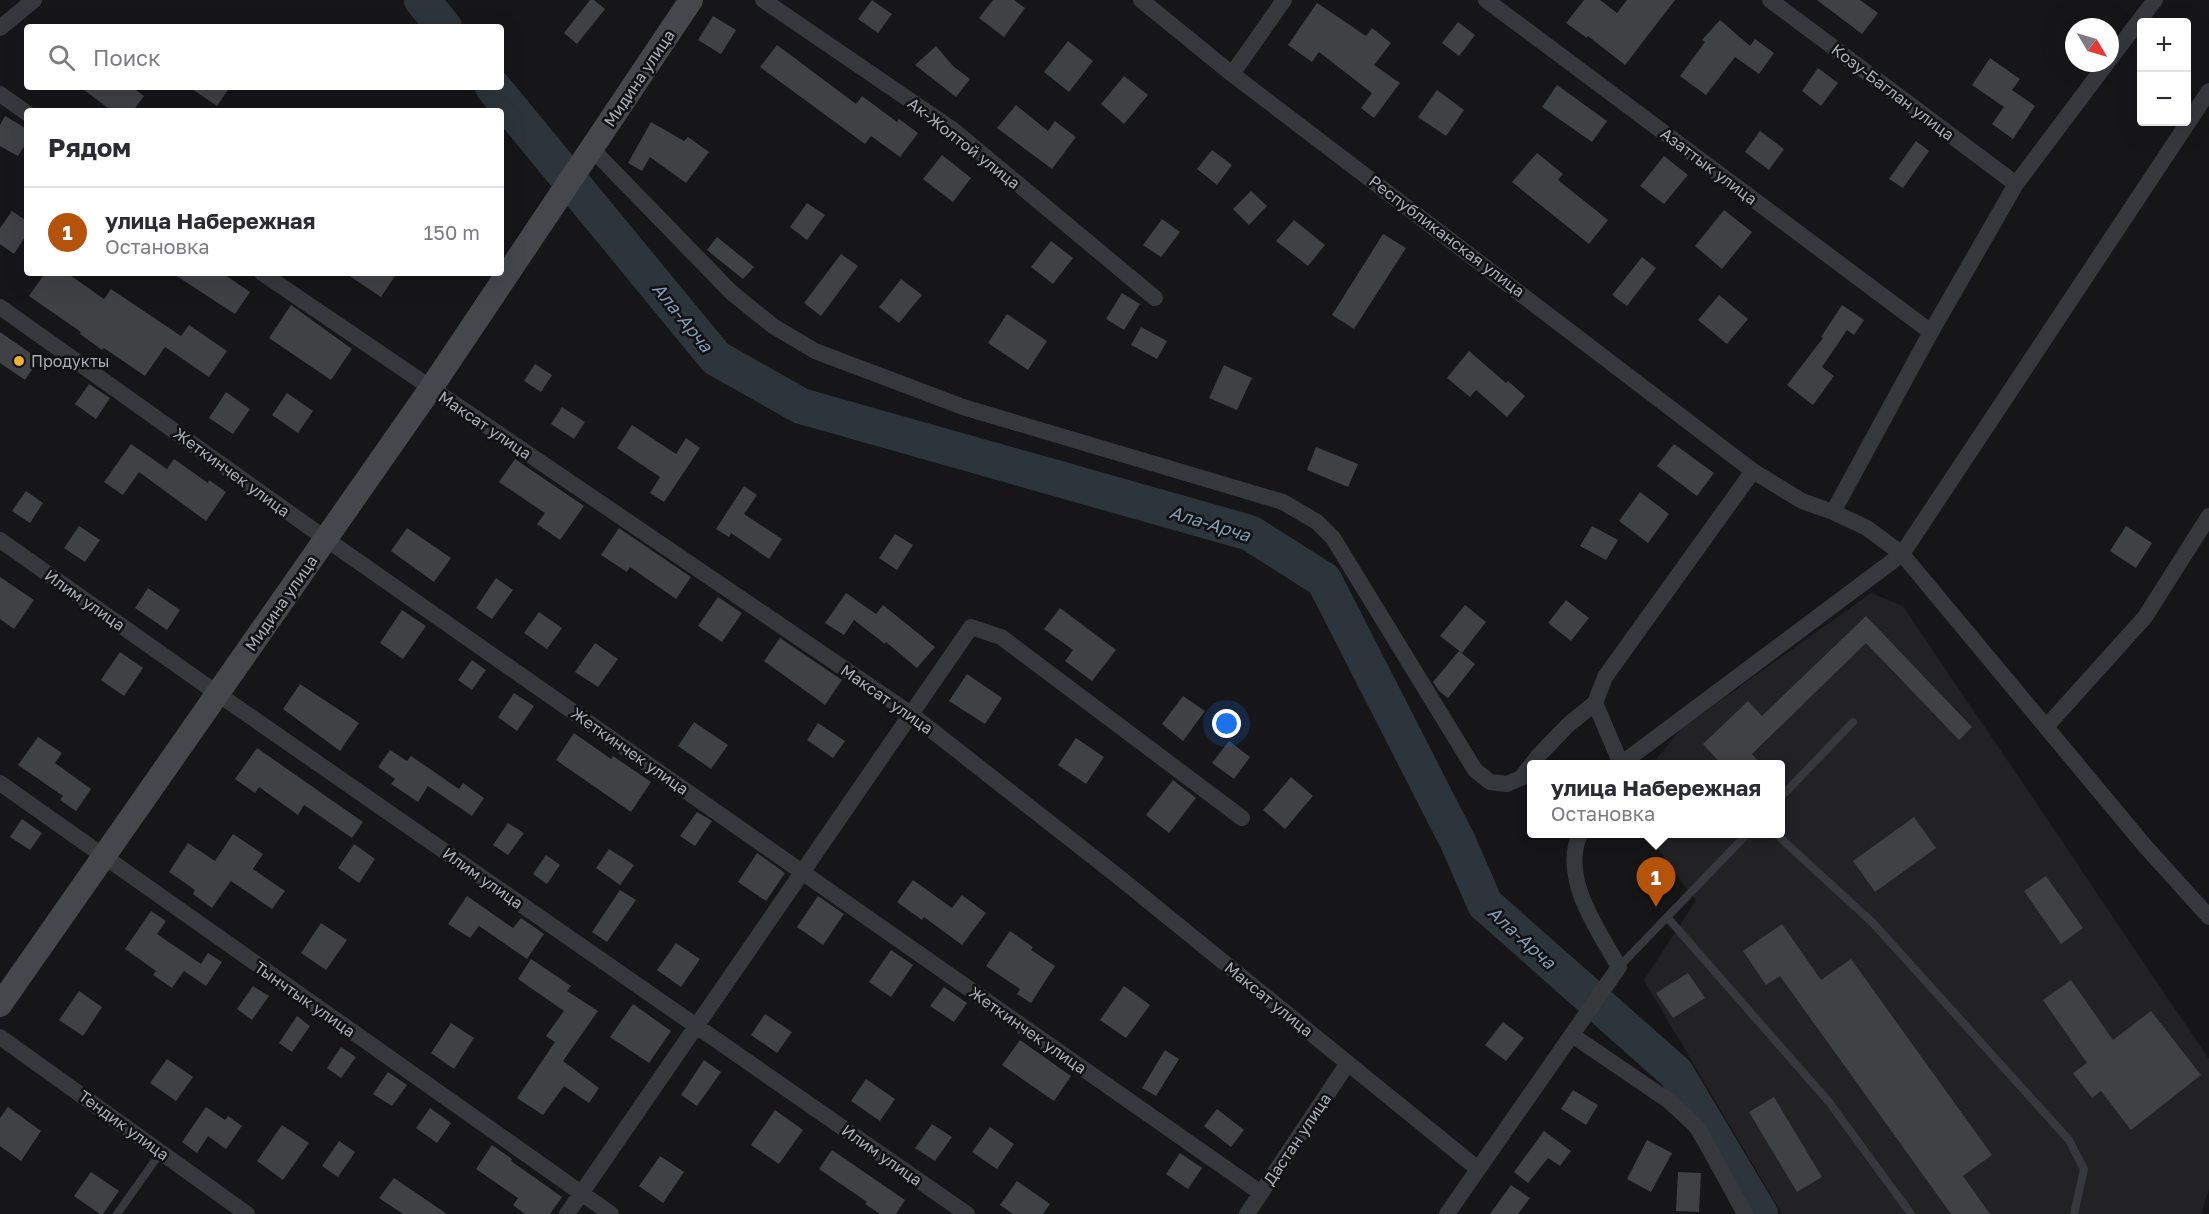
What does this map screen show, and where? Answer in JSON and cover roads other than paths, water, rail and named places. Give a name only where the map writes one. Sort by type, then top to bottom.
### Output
[{"type":"street","points":[[0,28],[34,0]]},
{"type":"street","name":"Мидина улица","points":[[0,1005],[431,388],[692,0]]},
{"type":"street","name":"Ак-Жолтой улица","points":[[763,0],[952,129],[1155,298]]},
{"type":"street","name":"Республиканская улица","points":[[1141,0],[1232,74],[1753,471],[1802,501],[1867,528],[1902,554],[2145,846],[2209,917]]},
{"type":"street","points":[[1232,74],[1284,0]]},
{"type":"street","name":"Азаттык улица","points":[[1486,0],[1931,332]]},
{"type":"street","name":"Козу-Баглан улица","points":[[1770,0],[2016,184]]},
{"type":"street","points":[[2119,47],[2155,0]]},
{"type":"street","points":[[1833,512],[1931,332],[2016,184],[2100,72]]},
{"type":"street","points":[[1626,760],[1902,554],[2209,91]]},
{"type":"street","points":[[0,94],[24,111]]},
{"type":"street","points":[[589,153],[732,293],[773,326],[815,351],[963,407],[1283,502],[1317,522],[1333,538],[1474,770],[1490,782],[1508,784],[1521,778],[1527,770]]},
{"type":"street","name":"Максат улица","points":[[266,276],[911,714],[1120,878],[1478,1169]]},
{"type":"street","name":"Жеткинчек улица","points":[[0,307],[326,539],[1261,1193]]},
{"type":"street","points":[[1535,760],[1568,725],[1595,703],[1605,678],[1753,471]]},
{"type":"street","points":[[2046,727],[2145,617],[2209,516]]},
{"type":"street","name":"Илим улица","points":[[0,540],[218,694],[968,1214]]},
{"type":"street","points":[[567,1214],[971,627],[1001,637],[1242,818]]},
{"type":"street","points":[[1595,703],[1619,760]]},
{"type":"street","name":"Тынчтык улица","points":[[0,783],[611,1214]]},
{"type":"street","points":[[1447,1214],[1620,967],[1586,911],[1574,867],[1579,838]]},
{"type":"street","points":[[1572,1035],[1669,1101],[1698,1128],[1744,1214]]},
{"type":"street","name":"Тендик улица","points":[[0,1037],[248,1214]]},
{"type":"street","name":"Дастан улица","points":[[1247,1214],[1347,1063]]},
{"type":"lane","points":[[1785,793],[1853,722]]},
{"type":"lane","points":[[1620,967],[1743,838]]},
{"type":"lane","points":[[1780,838],[1873,923],[2069,1140],[2084,1169],[2074,1214]]},
{"type":"lane","points":[[1667,917],[1829,1102],[1911,1214]]},
{"type":"lane","points":[[117,1214],[161,1152]]},
{"type":"waterway","name":"Ала-Арча","points":[[422,0],[442,24]]},
{"type":"waterway","name":"Ала-Арча","points":[[495,90],[716,358],[801,406],[1250,533],[1324,580],[1458,842],[1485,904],[1676,1073],[1760,1214]]},
{"type":"place","name":"Продукты","points":[[19,361]]},
{"type":"place","name":"улица Набережная","points":[[1656,907]]}]
